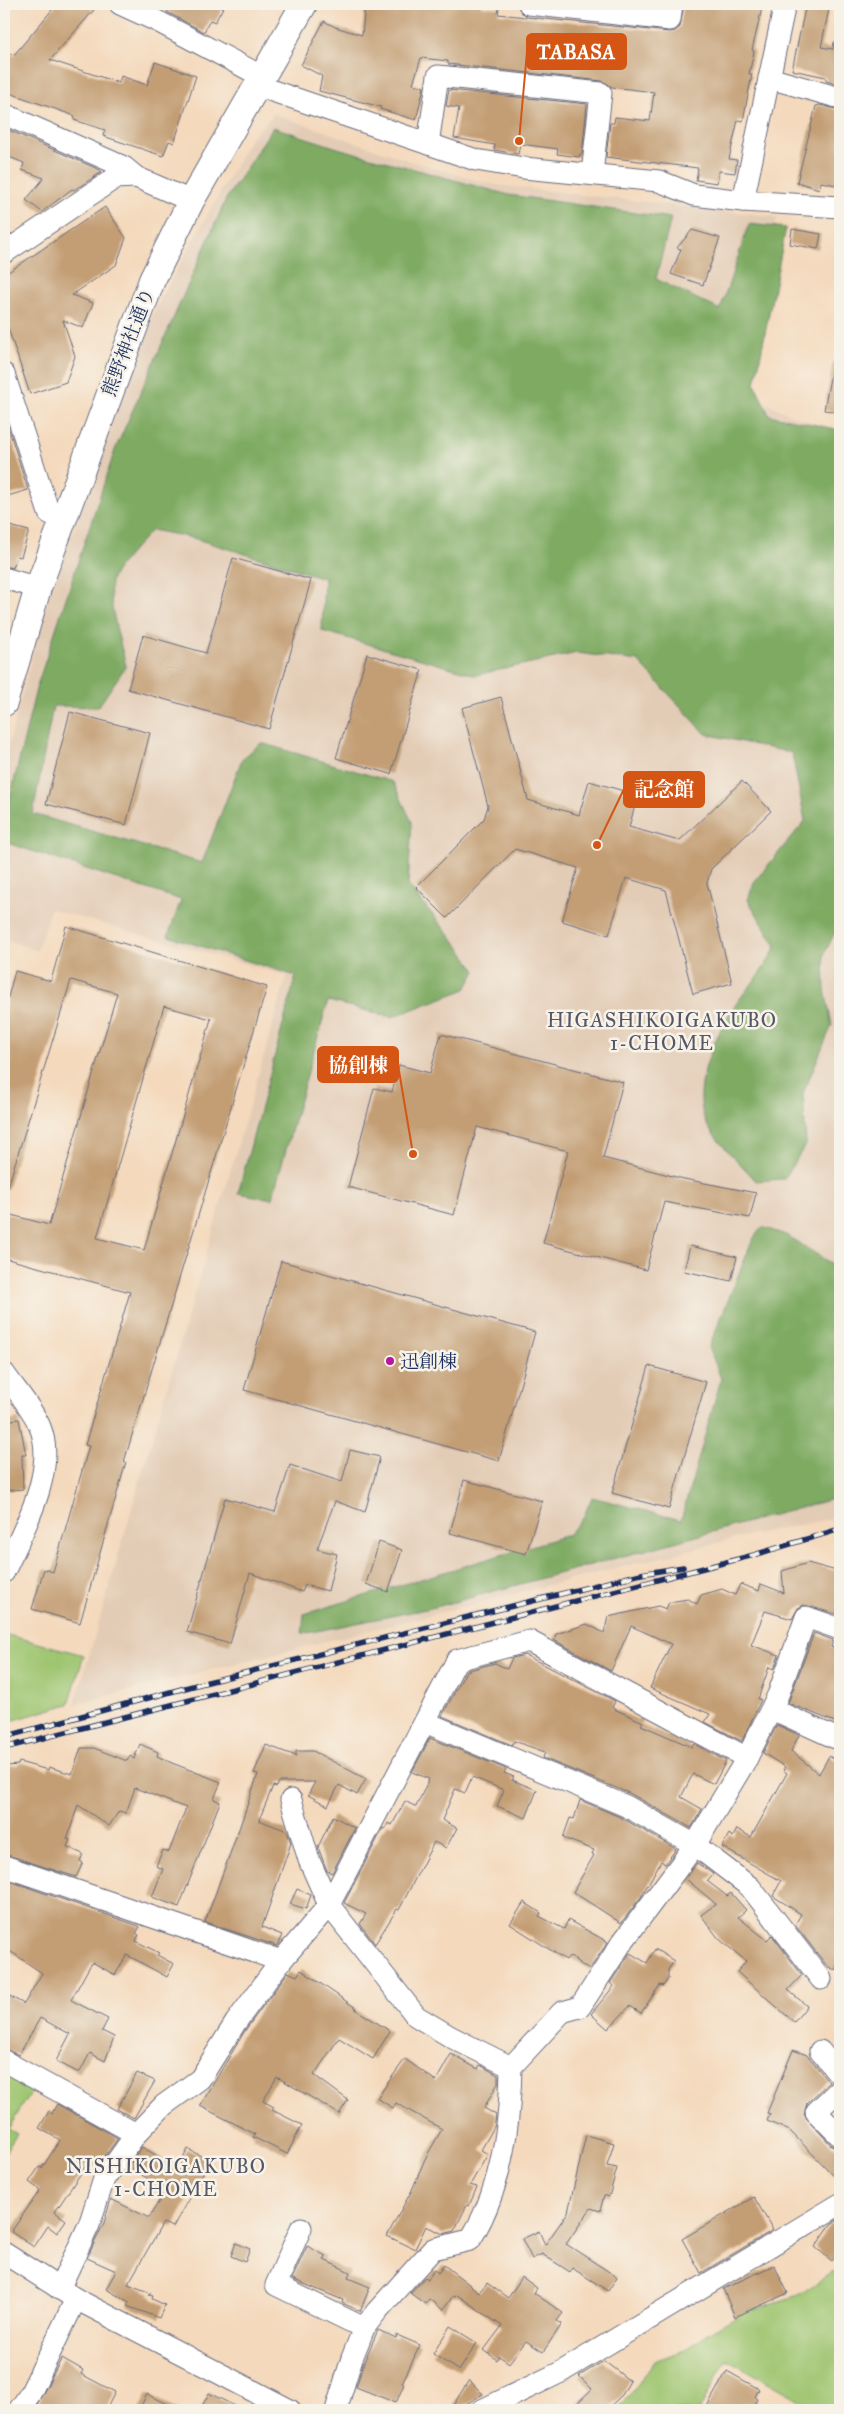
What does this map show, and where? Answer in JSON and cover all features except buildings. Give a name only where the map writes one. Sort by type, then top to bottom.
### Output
[{"type":"main road","name":"熊野神社通り","points":[[4,703],[38,588],[152,280],[191,202],[304,4]]},
{"type":"street","points":[[120,4],[159,22],[261,81],[428,144],[476,160],[524,168],[659,181],[694,195],[743,202],[840,207]]},
{"type":"street","points":[[529,4],[670,20],[672,4]]},
{"type":"street","points":[[743,202],[786,4]]},
{"type":"street","points":[[428,144],[438,76],[600,93],[592,174]]},
{"type":"street","points":[[769,78],[840,98]]},
{"type":"street","points":[[4,114],[124,167],[136,176],[191,202]]},
{"type":"street","points":[[4,253],[105,183],[115,178],[136,176]]},
{"type":"street","points":[[4,374],[49,512],[63,519]]},
{"type":"street","points":[[4,578],[38,588]]},
{"type":"street","points":[[4,1372],[40,1426],[44,1443],[44,1462],[41,1485],[4,1572]]},
{"type":"street","points":[[336,2410],[352,2358],[364,2328],[433,2249],[470,2240],[480,2224],[498,2172],[510,2111],[511,2066],[562,2012],[580,2007],[622,1944],[696,1845],[747,1758],[772,1709],[806,1617],[840,1629]]},
{"type":"street","points":[[19,2410],[30,2394],[68,2294],[104,2179],[136,2134],[164,2105],[200,2079],[236,2022],[281,1961],[329,1905],[457,1660],[529,1641],[747,1758]]},
{"type":"street","points":[[772,1709],[840,1740]]},
{"type":"street","points":[[425,1722],[626,1806],[696,1845],[750,1887],[821,1979]]},
{"type":"street","points":[[291,1800],[309,1860],[329,1905],[416,2016],[450,2037],[511,2066]]},
{"type":"street","points":[[4,1866],[281,1961]]},
{"type":"street","points":[[820,2051],[840,2075]]},
{"type":"street","points":[[4,2061],[136,2134]]},
{"type":"street","points":[[840,2089],[816,2112],[840,2136]]},
{"type":"street","points":[[482,2410],[561,2372],[840,2204]]},
{"type":"street","points":[[301,2228],[276,2285],[364,2328]]},
{"type":"street","points":[[4,2253],[68,2294],[290,2410]]},
{"type":"shaded area","points":[[274,114],[416,163],[496,185],[777,217],[746,392],[788,414],[827,428],[840,430],[840,1517],[745,1536],[75,1704],[287,976],[50,909],[37,951],[4,939],[4,763],[44,610],[152,314],[250,139]]},
{"type":"green space","points":[[273,127],[341,149],[509,195],[671,218],[656,279],[720,310],[749,224],[786,228],[755,384],[769,415],[840,430],[840,922],[824,955],[825,990],[832,1025],[803,1093],[806,1144],[784,1179],[756,1181],[726,1150],[710,1130],[704,1118],[701,1090],[708,1061],[719,1033],[737,1002],[765,966],[776,946],[748,900],[754,882],[805,821],[792,753],[706,734],[638,661],[577,653],[476,675],[322,631],[324,578],[193,538],[152,530],[128,555],[117,570],[111,582],[111,601],[126,666],[98,707],[53,706],[33,814],[202,863],[242,759],[261,743],[393,782],[412,822],[408,885],[461,949],[476,971],[466,989],[392,1017],[328,1001],[272,1199],[238,1193],[296,976],[168,936],[181,900],[4,842],[4,824],[36,689],[115,450],[226,199]]},
{"type":"green space","points":[[762,1227],[786,1235],[840,1269],[840,1497],[436,1607],[302,1634],[304,1614],[568,1535],[583,1518],[592,1497],[681,1520],[721,1379],[709,1347],[753,1239]]},
{"type":"green space","points":[[4,1634],[84,1655],[69,1704],[4,1723]]},
{"type":"green space","points":[[4,2068],[36,2085],[8,2129],[17,2134],[4,2154]]},
{"type":"green space","points":[[840,2271],[840,2410],[818,2410],[727,2359],[699,2410],[615,2410],[632,2393],[654,2361],[688,2349],[706,2334],[742,2313],[799,2295],[831,2273]]},
{"type":"railway","points":[[4,1748],[754,1555],[840,1529]]},
{"type":"railway","points":[[4,1737],[200,1684],[641,1574],[683,1567]]},
{"type":"place","name":"TABASA","points":[[519,141]]},
{"type":"place","name":"記念館","points":[[597,845]]},
{"type":"place","name":"協創棟","points":[[413,1154]]},
{"type":"place","name":"迅創棟","points":[[390,1361]]},
{"type":"district","name":"HIGASHIKOIGAKUBO 1-CHOME","points":[[662,1032]]},
{"type":"district","name":"NISHIKOIGAKUBO 1-CHOME","points":[[166,2178]]}]
